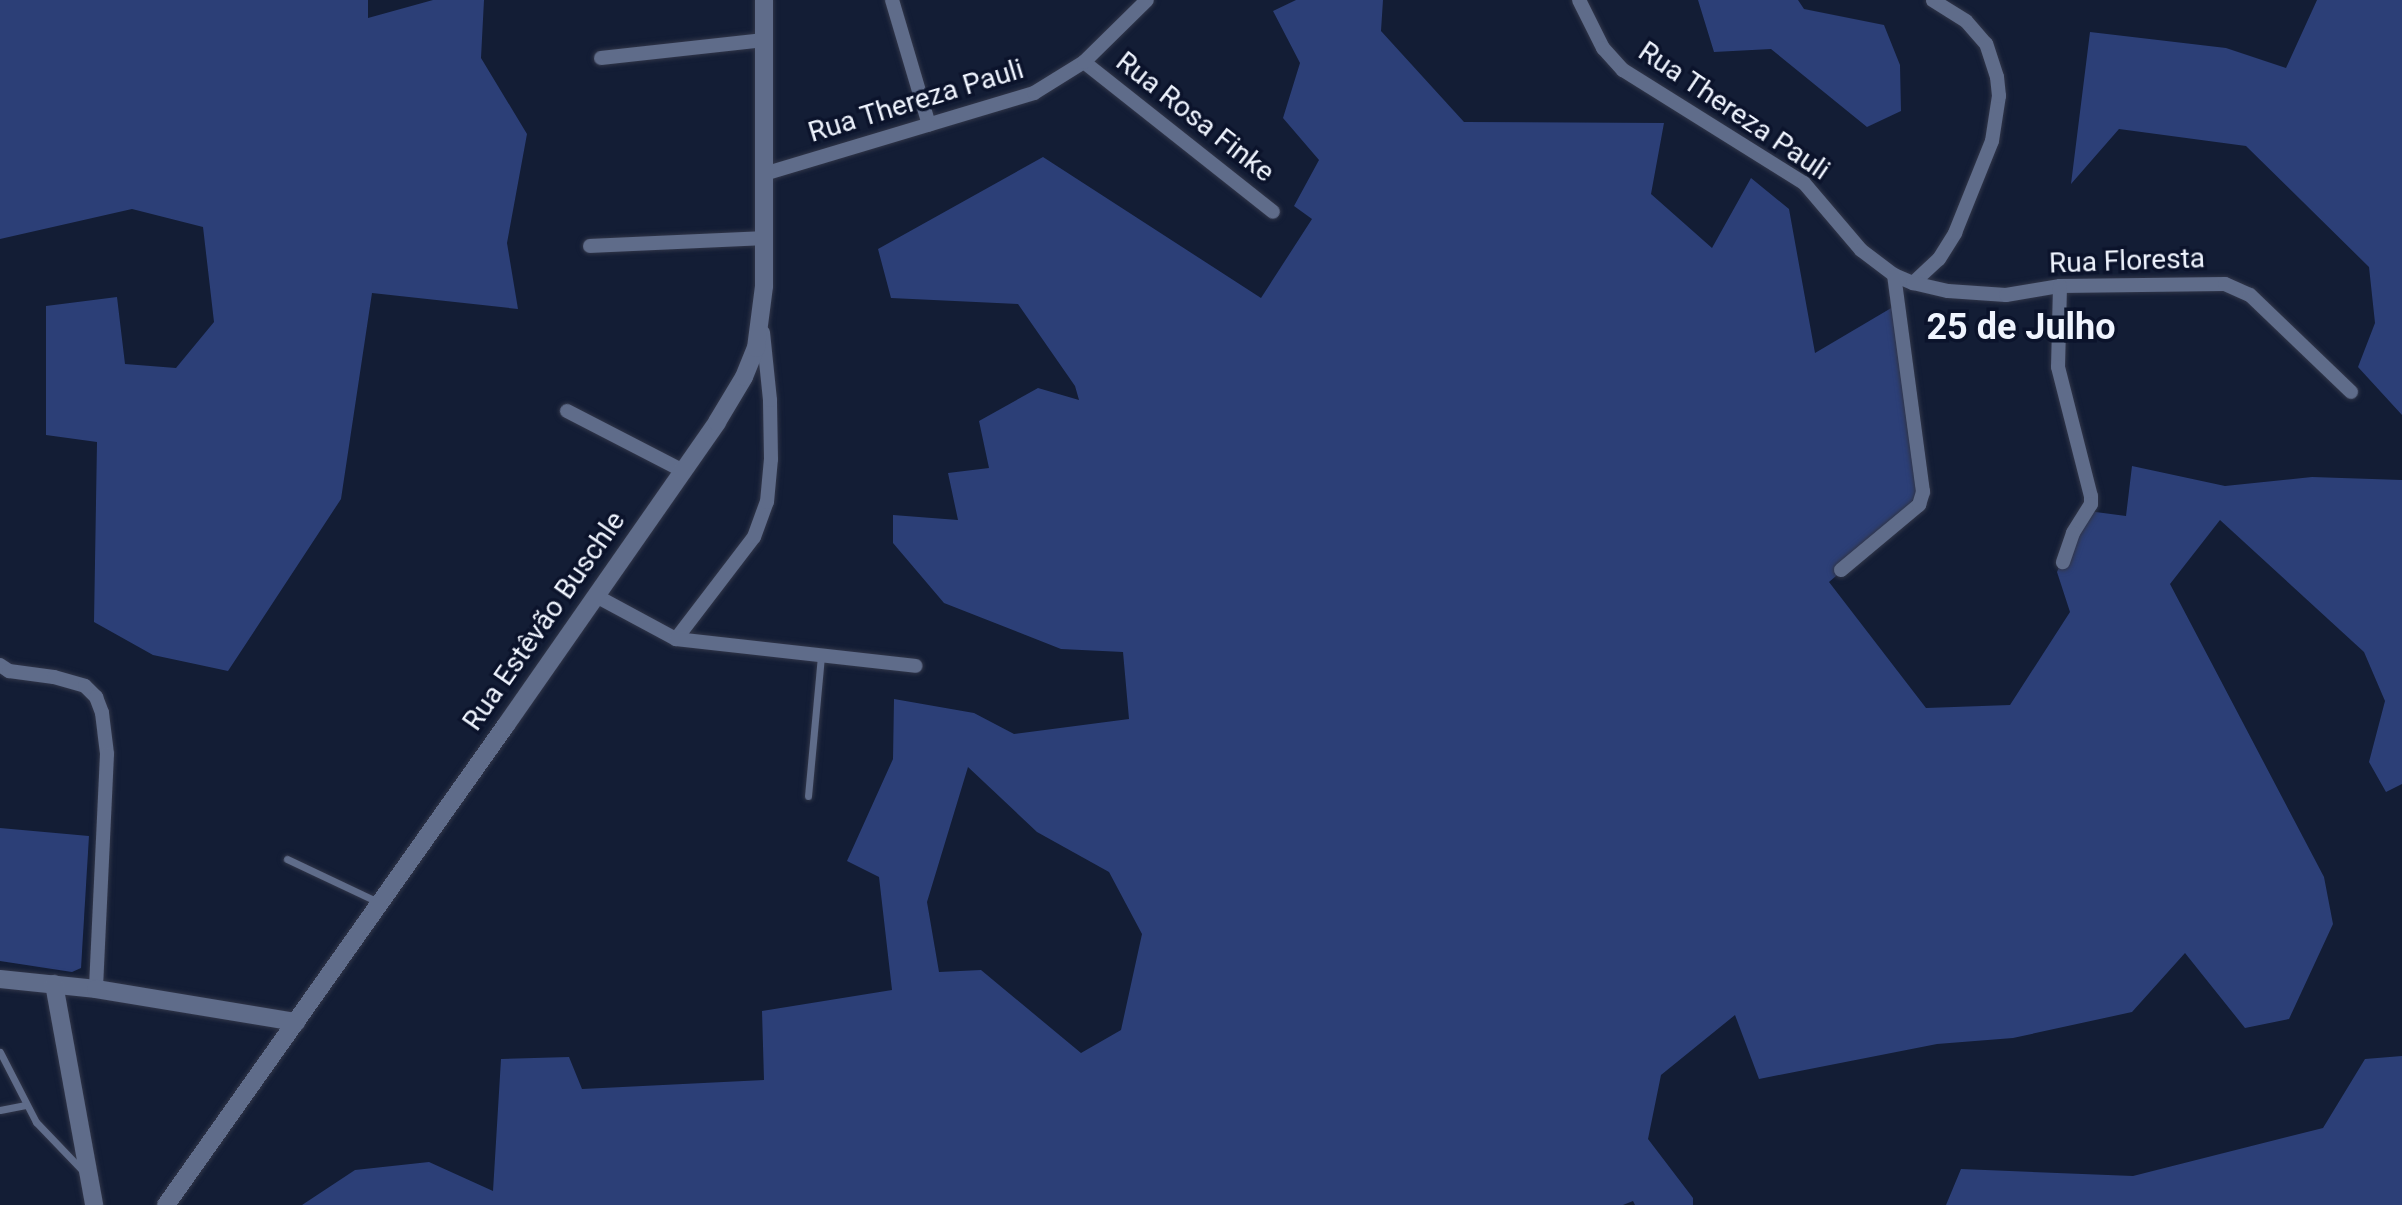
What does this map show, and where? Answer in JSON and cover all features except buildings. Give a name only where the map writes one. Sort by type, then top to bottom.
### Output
[{"type":"street","name":"Rua Estêvão Buschle","points":[[166,1205],[596,596],[744,377],[756,348],[761,319],[765,238],[764,0]]},
{"type":"street","points":[[892,0],[929,125]]},
{"type":"street","name":"Rua Thereza Pauli","points":[[764,174],[1034,93],[1084,62],[1147,0]]},
{"type":"street","name":"Rua Thereza Pauli","points":[[1579,0],[1603,48],[1623,70],[1804,183],[1861,250],[1894,275],[1913,283]]},
{"type":"street","points":[[1913,283],[1939,259],[1955,233],[1992,141],[1999,96],[1992,56],[1981,37],[1966,21],[1933,0]]},
{"type":"street","points":[[601,58],[764,40]]},
{"type":"street","name":"Rua Rosa Finke","points":[[1084,62],[1273,212]]},
{"type":"street","points":[[590,246],[765,238]]},
{"type":"street","points":[[1841,570],[1919,505],[1923,492],[1894,275]]},
{"type":"street","name":"Rua Floresta","points":[[1913,283],[1948,291],[2006,295],[2060,286],[2225,284],[2250,295],[2351,392]]},
{"type":"street","points":[[2060,286],[2058,367],[2091,496],[2091,504],[2073,533],[2063,562]]},
{"type":"street","points":[[676,639],[747,548],[764,515],[772,433],[761,319]]},
{"type":"street","points":[[567,411],[683,471]]},
{"type":"street","points":[[596,596],[676,639],[915,666]]},
{"type":"street","points":[[0,665],[9,671],[54,677],[85,686],[96,697],[102,713],[107,754],[96,989]]},
{"type":"street","points":[[0,979],[96,989],[296,1022]]},
{"type":"street","points":[[54,984],[94,1205]]},
{"type":"lane","points":[[808,796],[821,654]]},
{"type":"lane","points":[[287,859],[380,903]]},
{"type":"lane","points":[[0,1052],[36,1122],[90,1178]]},
{"type":"lane","points":[[0,1110],[26,1105]]},
{"type":"shaded area","points":[[0,0],[368,0],[368,18],[433,0],[484,0],[481,58],[527,134],[507,243],[518,309],[372,293],[341,499],[228,671],[153,655],[94,622],[97,442],[46,435],[46,306],[117,297],[125,364],[176,368],[214,322],[203,227],[132,209],[0,239]]},
{"type":"shaded area","points":[[1296,0],[1383,0],[1381,31],[1464,122],[1664,123],[1651,194],[1712,248],[1751,178],[1789,209],[1815,353],[1898,304],[1919,505],[1829,582],[1926,708],[2010,705],[2070,612],[2057,572],[2067,549],[2088,511],[2126,516],[2132,466],[2225,486],[2312,477],[2402,480],[2402,784],[2386,792],[2369,762],[2385,701],[2364,652],[2220,520],[2170,584],[2324,877],[2333,924],[2289,1019],[2245,1028],[2185,953],[2132,1012],[2013,1038],[1937,1044],[1759,1079],[1735,1015],[1661,1075],[1648,1139],[1693,1198],[1693,1205],[1635,1205],[1633,1201],[1623,1205],[302,1205],[355,1170],[429,1162],[493,1191],[501,1059],[569,1057],[582,1089],[764,1080],[762,1011],[892,990],[879,877],[847,861],[893,759],[894,699],[974,713],[1014,734],[1129,719],[1123,652],[1061,649],[944,603],[893,543],[893,515],[958,520],[948,473],[989,468],[979,421],[1038,388],[1079,400],[1075,386],[1018,304],[891,298],[878,249],[1043,157],[1261,298],[1312,219],[1294,206],[1319,160],[1283,118],[1300,63],[1273,11]],"holes":[[[968,767],[1037,832],[1109,872],[1142,934],[1121,1030],[1081,1053],[981,970],[939,972],[927,902]]]},
{"type":"shaded area","points":[[1698,0],[1798,0],[1804,9],[1884,25],[1900,65],[1901,111],[1867,127],[1771,49],[1714,52]]},
{"type":"shaded area","points":[[2317,0],[2402,0],[2402,415],[2358,367],[2375,323],[2369,267],[2246,146],[2119,129],[2071,184],[2090,32],[2226,48],[2286,68]]},
{"type":"shaded area","points":[[0,828],[89,836],[81,968],[72,972],[0,961]]},
{"type":"shaded area","points":[[2402,1056],[2402,1205],[1946,1205],[1961,1169],[2133,1176],[2323,1128],[2365,1059]]},
{"type":"district","name":"25 de Julho","points":[[2021,328]]}]
